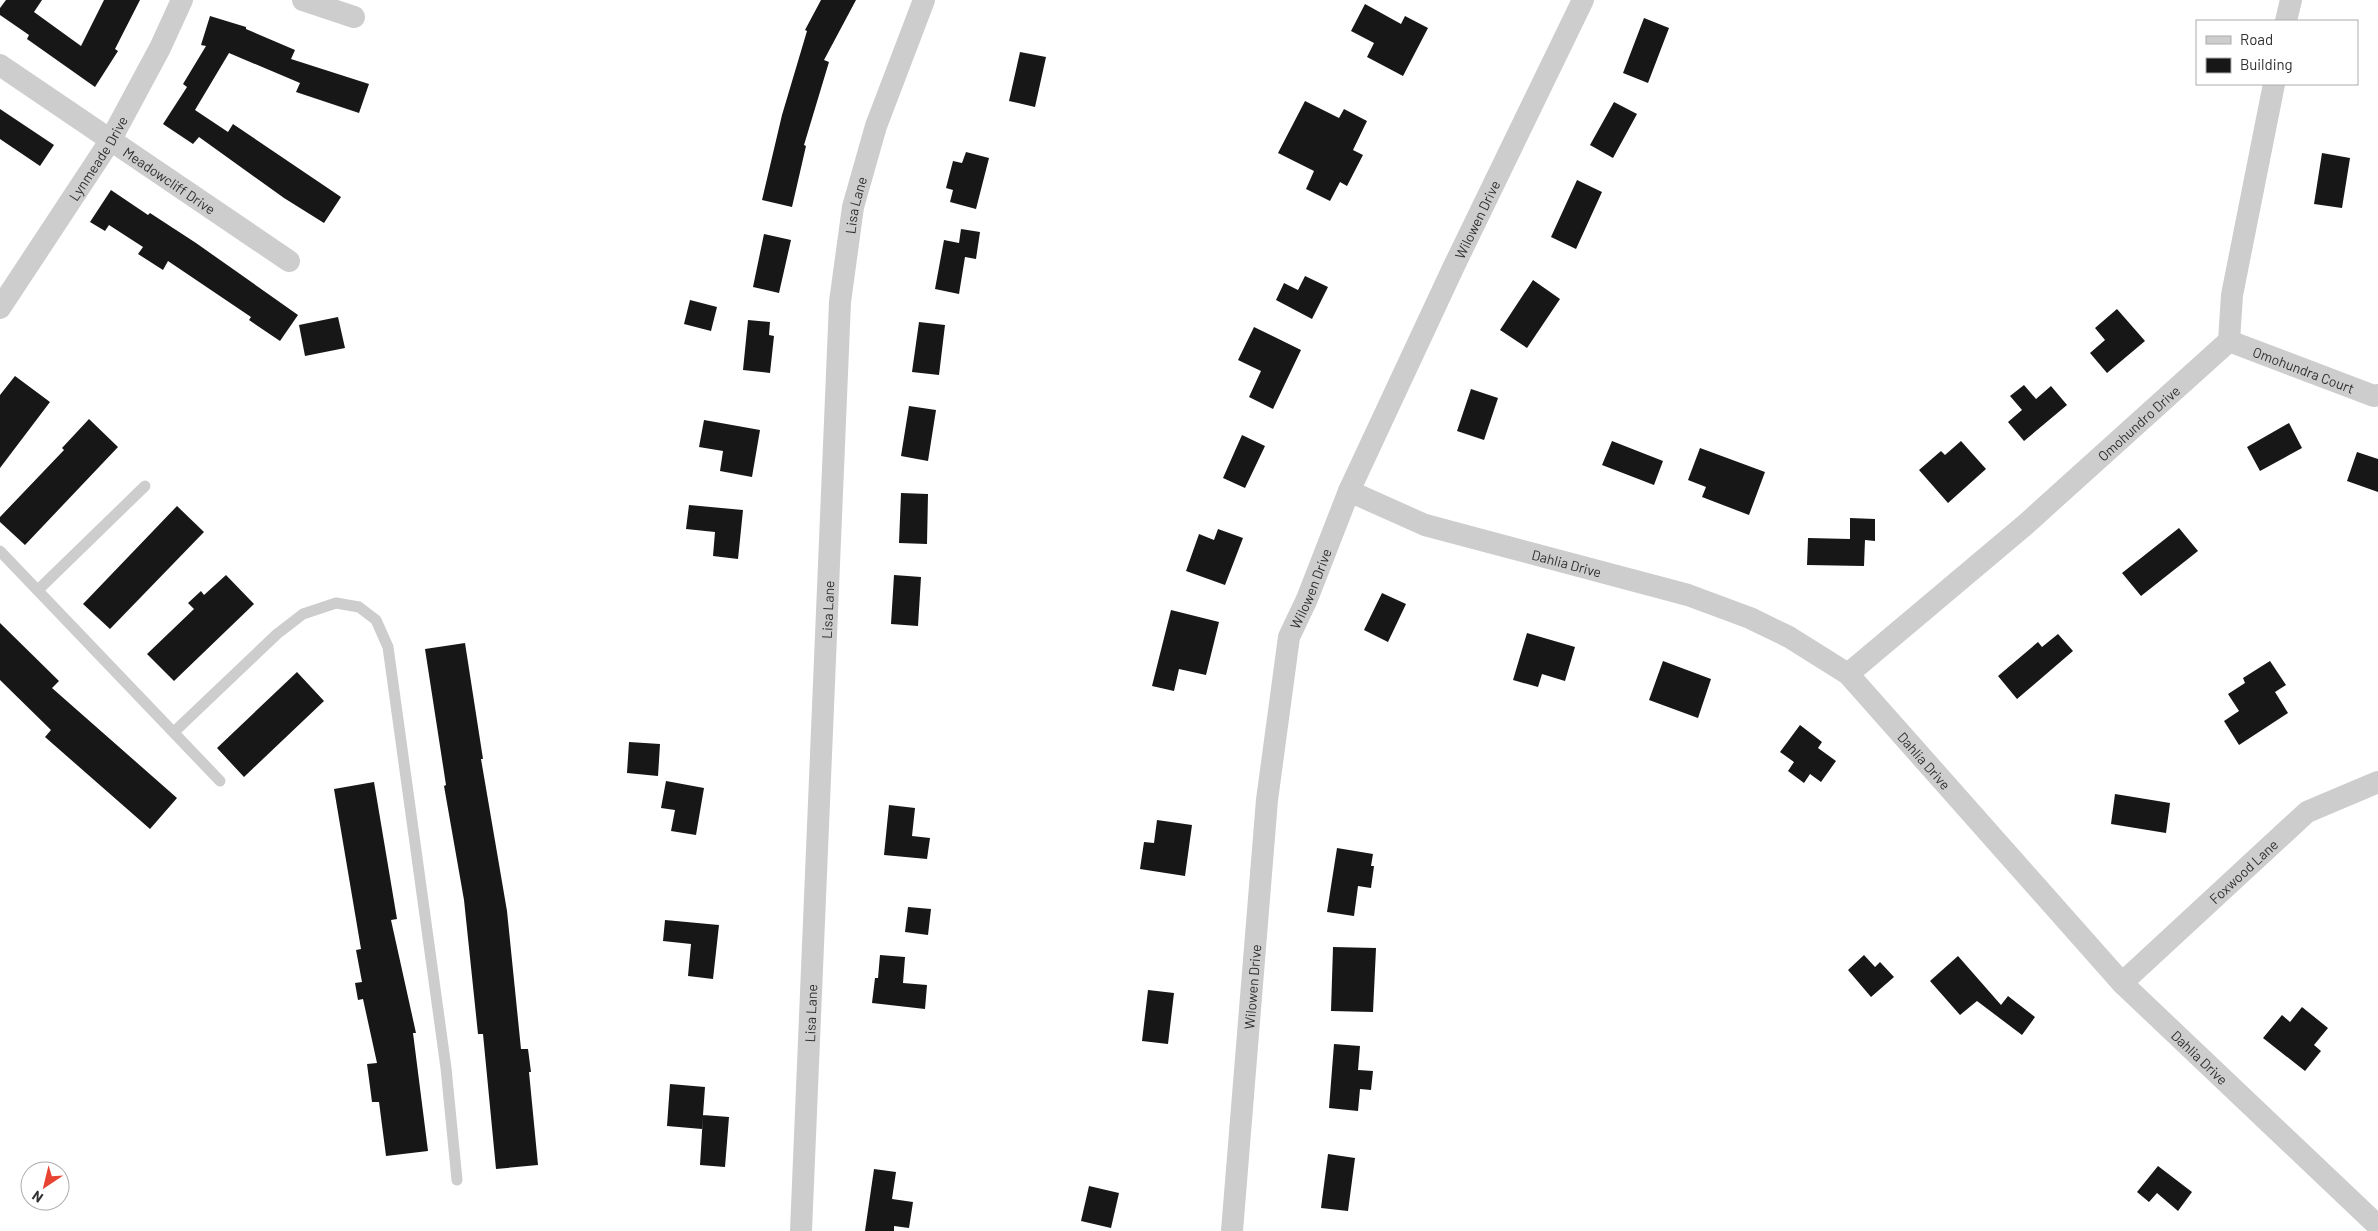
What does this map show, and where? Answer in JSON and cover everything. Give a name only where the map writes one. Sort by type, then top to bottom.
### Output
[{"type":"street","name":"Lynmeade Drive","points":[[0,308],[110,141],[160,48],[182,0]]},
{"type":"street","points":[[303,0],[354,18]]},
{"type":"street","name":"Lisa Lane","points":[[801,1231],[840,302],[855,198],[876,126],[924,0]]},
{"type":"street","name":"Wilowen Drive","points":[[1232,1231],[1267,800],[1289,637],[1307,599],[1349,491],[1454,266],[1583,0]]},
{"type":"street","points":[[2286,20],[2290,0]]},
{"type":"street","name":"Meadowcliff Drive","points":[[0,65],[289,261]]},
{"type":"street","points":[[2229,341],[2232,296],[2274,85]]},
{"type":"street","name":"Omohundra Court","points":[[2229,341],[2378,396]]},
{"type":"street","name":"Omohundro Drive","points":[[1848,674],[2025,525],[2229,341]]},
{"type":"street","name":"Dahlia Drive","points":[[1349,491],[1425,525],[1688,595],[1750,618],[1789,637],[1848,674],[2122,983],[2378,1226]]},
{"type":"street","name":"Foxwood Lane","points":[[2122,983],[2307,812],[2378,782]]},
{"type":"lane","points":[[38,590],[145,486]]},
{"type":"lane","points":[[0,551],[220,781]]},
{"type":"lane","points":[[174,732],[277,634],[303,614],[336,603],[359,607],[376,620],[388,648],[446,1068],[457,1180]]},
{"type":"building","points":[[6,0],[42,0],[34,12],[81,46],[104,0],[140,0],[115,49],[118,51],[95,87],[27,39],[29,35],[0,15],[0,8]]},
{"type":"building","points":[[821,0],[856,0],[824,60],[829,62],[804,145],[806,146],[792,207],[762,200],[782,115],[807,31],[805,30]]},
{"type":"building","points":[[1365,4],[1401,24],[1405,16],[1428,28],[1403,76],[1367,57],[1374,43],[1351,31]]},
{"type":"building","points":[[210,16],[246,27],[246,29],[295,50],[291,59],[369,84],[359,113],[296,92],[300,83],[229,53],[195,110],[228,132],[233,124],[341,197],[324,223],[284,198],[199,137],[193,144],[163,124],[187,87],[183,84],[206,46],[201,45]]},
{"type":"building","points":[[1644,18],[1669,28],[1648,83],[1623,73]]},
{"type":"building","points":[[1020,52],[1046,57],[1035,107],[1009,101]]},
{"type":"building","points":[[1305,101],[1339,118],[1344,109],[1367,121],[1353,150],[1363,155],[1347,186],[1340,182],[1330,201],[1306,189],[1314,171],[1278,153]]},
{"type":"building","points":[[1614,102],[1637,114],[1613,158],[1590,145]]},
{"type":"building","points":[[0,109],[54,145],[40,166],[0,139]]},
{"type":"building","points":[[966,152],[989,158],[976,209],[950,202],[953,190],[946,188],[953,161],[962,163]]},
{"type":"building","points":[[2322,153],[2350,158],[2342,208],[2314,204]]},
{"type":"building","points":[[1577,180],[1602,192],[1576,249],[1551,237]]},
{"type":"building","points":[[111,190],[148,215],[150,213],[196,243],[298,315],[280,341],[249,320],[251,317],[168,261],[163,270],[138,254],[143,247],[109,225],[105,231],[90,222]]},
{"type":"building","points":[[961,229],[980,232],[976,259],[965,257],[959,294],[935,289],[944,240],[959,243]]},
{"type":"building","points":[[764,234],[791,240],[779,293],[753,287]]},
{"type":"building","points":[[1305,276],[1328,287],[1312,319],[1276,300],[1284,283],[1298,290]]},
{"type":"building","points":[[1533,280],[1560,299],[1527,348],[1500,330]]},
{"type":"building","points":[[690,300],[717,307],[711,331],[684,324]]},
{"type":"building","points":[[2117,309],[2145,341],[2107,373],[2090,353],[2105,340],[2095,328]]},
{"type":"building","points":[[338,317],[345,348],[305,356],[299,325]]},
{"type":"building","points":[[748,320],[770,322],[769,335],[774,336],[770,373],[743,370]]},
{"type":"building","points":[[919,322],[945,325],[939,375],[912,372]]},
{"type":"building","points":[[1254,327],[1301,350],[1273,409],[1249,397],[1261,371],[1238,360]]},
{"type":"building","points":[[15,376],[50,402],[0,468],[0,395]]},
{"type":"building","points":[[2024,385],[2036,399],[2051,386],[2067,405],[2024,441],[2008,422],[2022,410],[2010,396]]},
{"type":"building","points":[[1471,389],[1498,398],[1484,440],[1457,431]]},
{"type":"building","points":[[909,406],[936,410],[928,461],[901,456]]},
{"type":"building","points":[[89,419],[118,447],[25,545],[0,522],[0,517],[64,450],[62,448]]},
{"type":"building","points":[[704,420],[760,430],[752,477],[720,471],[723,451],[699,447]]},
{"type":"building","points":[[2289,423],[2302,448],[2260,471],[2247,447]]},
{"type":"building","points":[[1242,435],[1265,446],[1245,488],[1223,478]]},
{"type":"building","points":[[1612,441],[1663,461],[1654,485],[1602,465]]},
{"type":"building","points":[[1961,441],[1986,469],[1948,503],[1919,470],[1941,451],[1945,455]]},
{"type":"building","points":[[1700,448],[1765,472],[1749,515],[1702,497],[1706,487],[1688,480]]},
{"type":"building","points":[[2357,452],[2378,459],[2378,492],[2347,481]]},
{"type":"building","points":[[901,493],[928,494],[927,544],[899,543]]},
{"type":"building","points":[[689,505],[743,510],[738,559],[713,556],[715,532],[686,529]]},
{"type":"building","points":[[177,506],[204,532],[110,629],[83,604]]},
{"type":"building","points":[[1850,518],[1875,519],[1875,541],[1865,540],[1864,566],[1807,565],[1808,538],[1850,539]]},
{"type":"building","points":[[2179,528],[2198,551],[2141,596],[2122,573]]},
{"type":"building","points":[[1218,529],[1243,538],[1225,585],[1186,571],[1199,534],[1214,540]]},
{"type":"building","points":[[226,575],[254,604],[174,681],[147,654],[194,609],[188,603],[201,591],[204,595]]},
{"type":"building","points":[[894,575],[921,577],[918,626],[891,624]]},
{"type":"building","points":[[1382,593],[1406,604],[1388,642],[1364,630]]},
{"type":"building","points":[[1171,610],[1219,622],[1206,675],[1179,669],[1174,691],[1152,686]]},
{"type":"building","points":[[0,623],[59,681],[52,688],[177,798],[150,829],[45,737],[51,730],[0,680]]},
{"type":"building","points":[[1527,633],[1575,647],[1565,681],[1542,674],[1538,687],[1513,680]]},
{"type":"building","points":[[2058,634],[2073,651],[2017,699],[1998,676],[2038,642],[2042,647]]},
{"type":"building","points":[[465,643],[483,759],[481,759],[507,911],[521,1049],[528,1049],[538,1165],[496,1169],[483,1034],[478,1034],[464,900],[444,786],[446,785],[425,649]]},
{"type":"building","points":[[1663,661],[1711,679],[1698,718],[1649,700]]},
{"type":"building","points":[[2270,661],[2286,685],[2275,692],[2288,713],[2239,745],[2224,721],[2239,711],[2228,694],[2245,683],[2243,678]]},
{"type":"building","points":[[297,672],[324,701],[244,777],[217,748]]},
{"type":"building","points":[[1800,725],[1822,742],[1818,748],[1836,761],[1821,782],[1810,774],[1804,783],[1788,771],[1794,762],[1780,752]]},
{"type":"building","points":[[629,742],[660,744],[658,776],[627,773]]},
{"type":"building","points":[[666,781],[704,788],[696,835],[671,831],[675,810],[661,808]]},
{"type":"building","points":[[374,782],[397,919],[391,920],[416,1033],[413,1033],[428,1151],[386,1156],[379,1102],[372,1102],[367,1064],[377,1063],[363,999],[358,1000],[355,983],[362,982],[356,950],[361,949],[334,789]]},
{"type":"building","points":[[2115,794],[2170,803],[2166,833],[2111,824]]},
{"type":"building","points":[[889,805],[915,808],[912,836],[930,838],[927,859],[884,855]]},
{"type":"building","points":[[1157,820],[1192,825],[1185,876],[1140,869],[1144,842],[1154,843]]},
{"type":"building","points":[[1337,848],[1373,854],[1371,866],[1374,866],[1371,888],[1358,886],[1354,916],[1327,912]]},
{"type":"building","points":[[908,907],[931,909],[928,935],[905,932]]},
{"type":"building","points":[[665,920],[719,925],[713,979],[688,976],[691,944],[663,941]]},
{"type":"building","points":[[1333,947],[1376,948],[1373,1012],[1331,1011]]},
{"type":"building","points":[[880,955],[905,957],[903,983],[927,985],[925,1009],[872,1003],[875,978],[878,978]]},
{"type":"building","points":[[1864,955],[1875,967],[1880,962],[1894,977],[1871,997],[1848,970]]},
{"type":"building","points":[[1958,956],[2001,1005],[2008,996],[2035,1017],[2022,1035],[1977,1001],[1960,1015],[1930,981]]},
{"type":"building","points":[[1148,990],[1174,993],[1168,1044],[1142,1041]]},
{"type":"building","points":[[2302,1007],[2328,1028],[2314,1045],[2321,1051],[2305,1071],[2263,1038],[2282,1015],[2290,1022]]},
{"type":"building","points":[[1334,1044],[1360,1046],[1358,1070],[1373,1071],[1371,1090],[1360,1089],[1358,1111],[1329,1108]]},
{"type":"building","points":[[670,1084],[705,1087],[702,1129],[667,1126]]},
{"type":"building","points":[[703,1115],[729,1117],[725,1167],[700,1165]]},
{"type":"building","points":[[1328,1154],[1355,1158],[1348,1211],[1321,1208]]},
{"type":"building","points":[[2158,1166],[2192,1192],[2178,1211],[2157,1193],[2149,1202],[2137,1192]]},
{"type":"building","points":[[874,1169],[896,1172],[892,1199],[913,1202],[909,1228],[894,1226],[894,1231],[865,1231]]},
{"type":"building","points":[[1089,1186],[1119,1193],[1111,1228],[1081,1221]]}]
